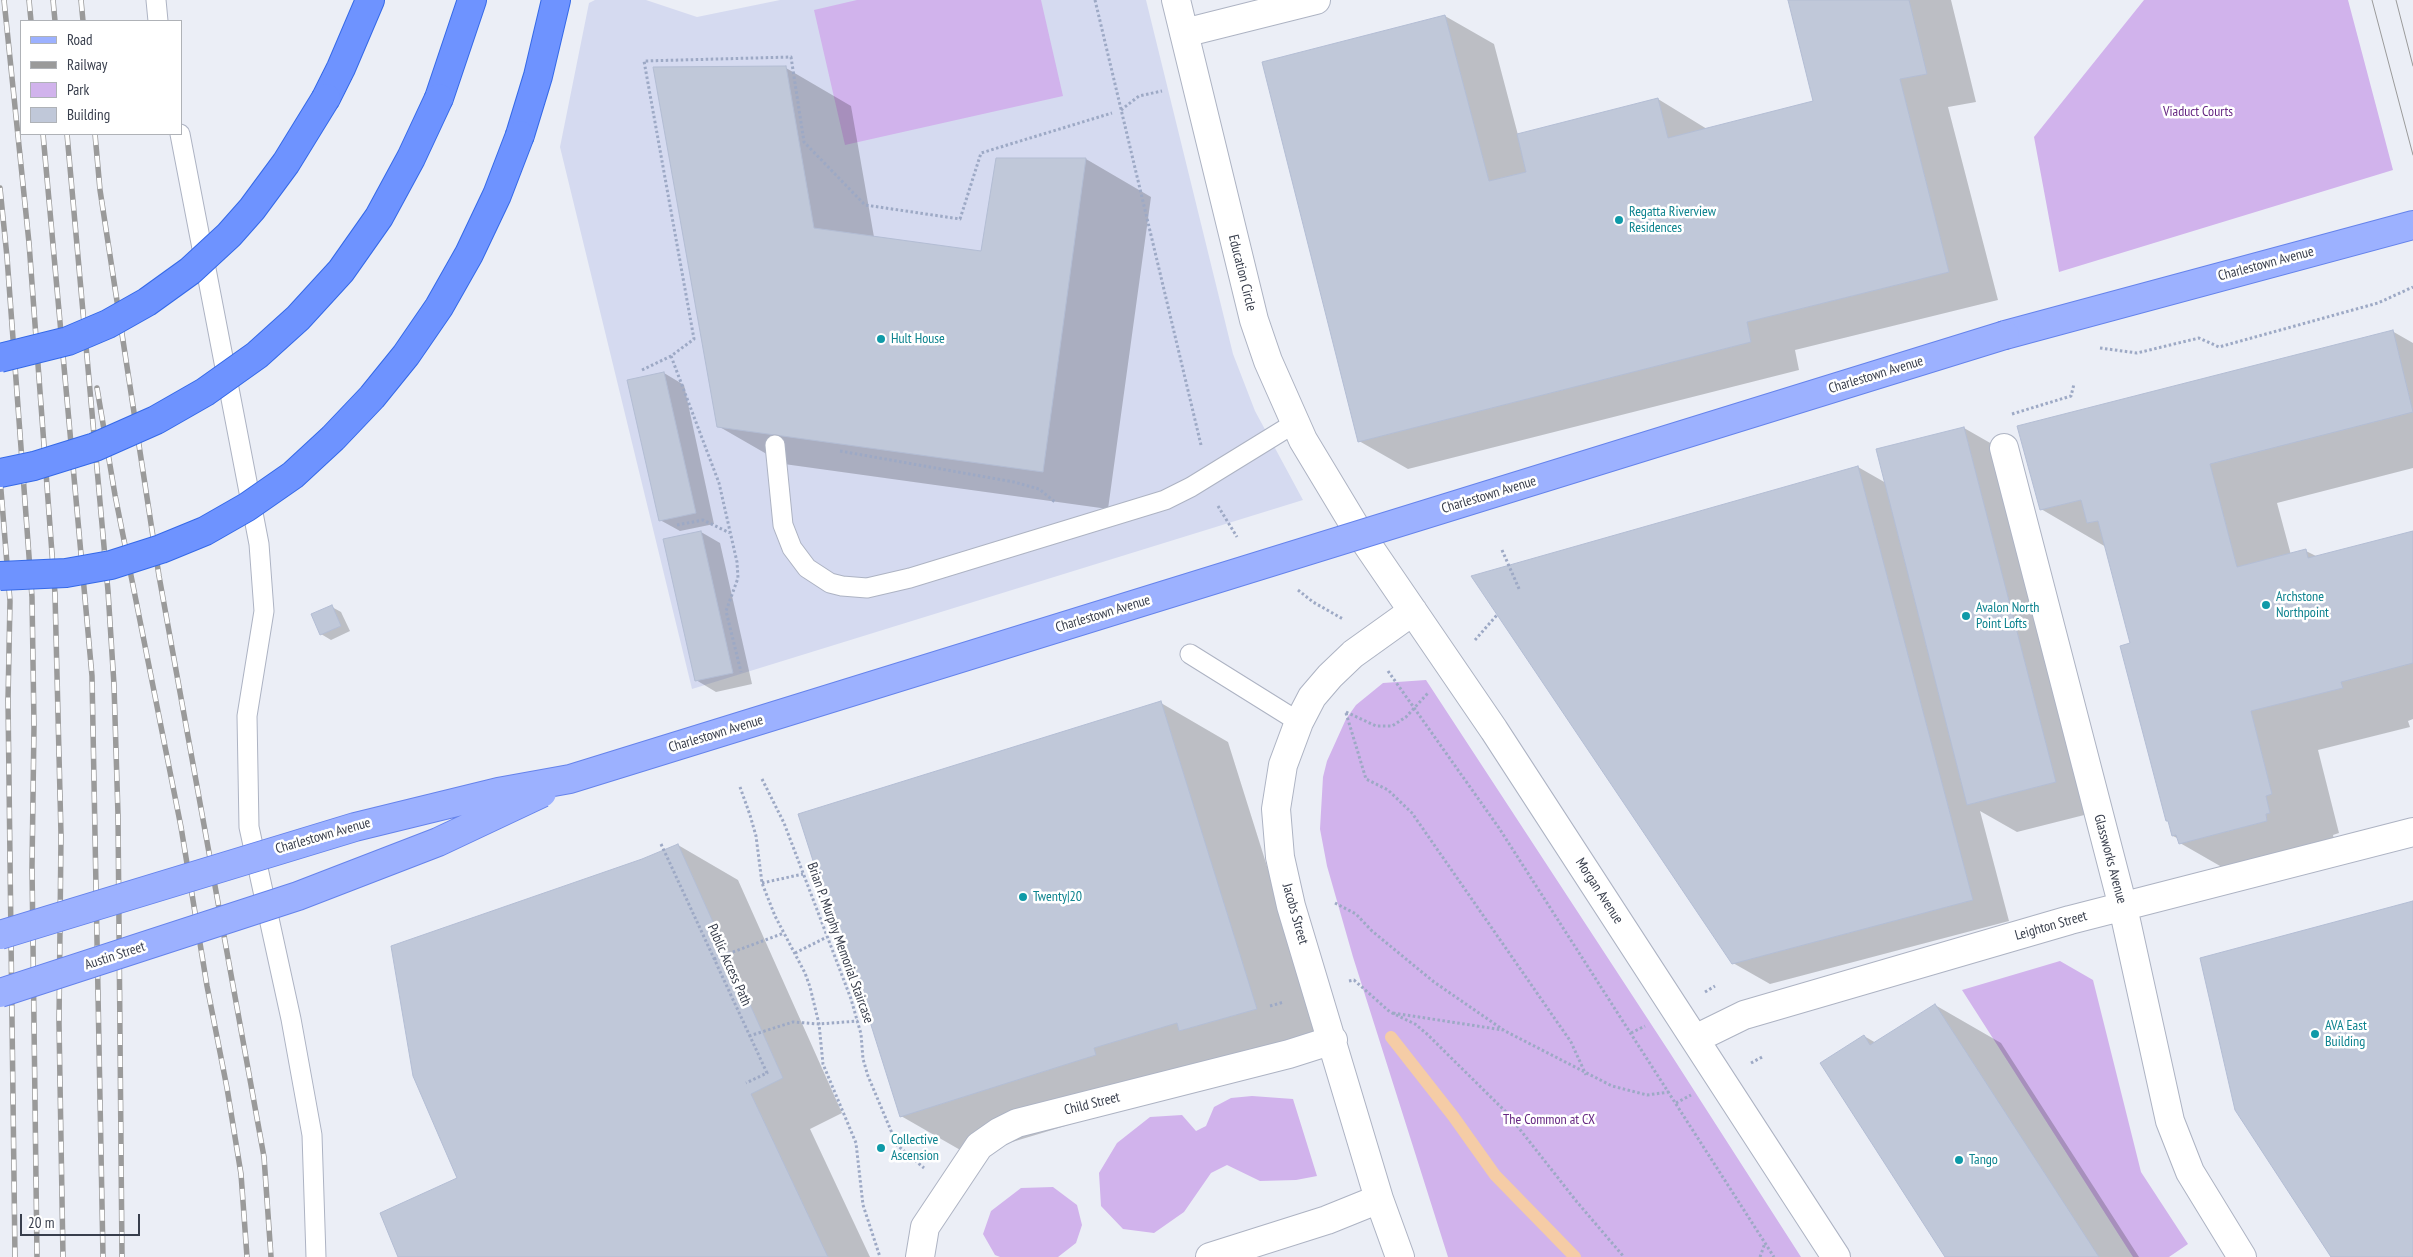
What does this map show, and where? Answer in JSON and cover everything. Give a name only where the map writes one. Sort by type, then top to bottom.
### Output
[{"type":"highway","points":[[0,358],[68,342],[108,324],[147,302],[204,259],[240,223],[298,145],[341,68],[370,0]]},
{"type":"highway","points":[[0,473],[34,466],[95,447],[156,420],[206,392],[256,356],[298,318],[341,271],[380,217],[412,158],[439,98],[472,0]]},
{"type":"highway","points":[[0,576],[66,573],[111,566],[196,535],[248,507],[293,475],[333,438],[406,355],[439,307],[469,254],[497,195],[520,135],[538,76],[556,0]]},
{"type":"main road","name":"Charlestown Avenue","points":[[0,935],[294,844],[417,810],[498,792],[570,779],[2005,335],[2413,224]]},
{"type":"main road","name":"Charlestown Avenue","points":[[229,919],[298,896],[438,842],[570,779]]},
{"type":"main road","name":"Austin Street","points":[[0,993],[229,919]]},
{"type":"street","name":"Education Circle","points":[[1176,0],[1254,320],[1268,361],[1295,423],[1324,476],[1356,528]]},
{"type":"street","points":[[1184,33],[1316,0]]},
{"type":"street","name":"Glassworks Avenue","points":[[2004,448],[2123,906],[2166,1104],[2176,1140],[2199,1189],[2242,1257]]},
{"type":"street","name":"Morgan Avenue","points":[[1356,528],[1494,730],[1836,1257]]},
{"type":"street","name":"Jacobs Street","points":[[1400,1257],[1379,1199],[1333,1040],[1291,906],[1278,839],[1276,809],[1279,779],[1299,722],[1312,697],[1340,665],[1365,644],[1413,611]]},
{"type":"street","name":"Leighton Street","points":[[1695,1039],[1744,1016],[2070,920],[2413,832]]},
{"type":"street","name":"Child Street","points":[[920,1257],[925,1227],[979,1146],[999,1132],[1017,1123],[1289,1054],[1333,1040]]},
{"type":"street","points":[[1210,1257],[1327,1220],[1379,1199]]},
{"type":"lane","points":[[156,0],[158,20]]},
{"type":"lane","points":[[180,135],[258,544],[264,612],[247,716],[249,827],[291,1019],[312,1136],[316,1257]]},
{"type":"lane","points":[[775,445],[783,525],[792,548],[807,568],[830,583],[853,587],[878,586],[1153,505],[1178,494],[1295,423]]},
{"type":"lane","points":[[1190,654],[1299,722]]},
{"type":"path","points":[[1095,0],[1209,476],[1222,514],[1240,541]]},
{"type":"path","points":[[642,370],[671,356],[694,339],[644,62],[791,57],[804,142],[865,206],[960,219],[981,153],[1112,114]]},
{"type":"path","points":[[1121,110],[1139,96],[1168,89]]},
{"type":"path","points":[[2220,347],[2378,303],[2413,287]]},
{"type":"path","points":[[671,356],[719,483],[737,562],[738,578],[726,611],[741,672]]},
{"type":"path","points":[[2010,414],[2071,396],[2074,384]]},
{"type":"path","points":[[840,451],[1014,482],[1039,489],[1061,507]]},
{"type":"path","points":[[677,525],[702,520],[730,533]]},
{"type":"path","points":[[1502,550],[1520,591]]},
{"type":"path","points":[[1292,585],[1313,602],[1346,620]]},
{"type":"path","points":[[1474,641],[1497,615]]},
{"type":"path","points":[[1388,672],[1504,837],[1774,1257]]},
{"type":"path","points":[[1415,708],[1399,722],[1384,727],[1376,726],[1345,711],[1366,779],[1388,790],[1412,813],[1568,1037],[1586,1074]]},
{"type":"path","name":"Brian P. Murphy Memorial Staircase","points":[[762,779],[784,823],[827,937],[858,1022],[863,1059],[868,1076],[897,1145]]},
{"type":"path","points":[[740,787],[756,836],[762,883],[784,933],[806,973],[819,1024],[821,1050],[828,1078],[837,1094],[856,1143],[863,1205],[880,1257]]},
{"type":"path","name":"Public Access Path","points":[[662,844],[767,1073],[746,1083]]},
{"type":"path","points":[[762,883],[803,874]]},
{"type":"path","points":[[1334,903],[1356,914],[1378,936],[1434,982],[1505,1031],[1586,1074],[1621,1089],[1647,1094],[1669,1092]]},
{"type":"path","points":[[714,959],[784,933]]},
{"type":"path","points":[[795,953],[827,937]]},
{"type":"path","points":[[1354,980],[1390,1012],[1415,1024],[1428,1034],[1518,1124],[1577,1202],[1624,1257]]},
{"type":"path","points":[[1390,1012],[1505,1031]]},
{"type":"path","points":[[749,1036],[762,1030],[793,1022],[819,1024],[858,1022]]},
{"type":"path","points":[[1760,1257],[1765,1242]]},
{"type":"shaded area","points":[[595,0],[646,0],[697,17],[780,0],[1146,0],[1233,354],[1255,411],[1303,500],[692,689],[560,147],[589,3]]},
{"type":"green space","points":[[857,0],[1041,0],[1063,96],[845,145],[814,10]]},
{"type":"green space","name":"Viaduct Courts","points":[[2144,0],[2348,0],[2393,170],[2059,272],[2034,137]]},
{"type":"green space","name":"The Common at CX","points":[[1426,680],[1801,1257],[1448,1257],[1353,957],[1327,866],[1320,829],[1323,777],[1327,761],[1346,719],[1356,705],[1383,683]]},
{"type":"green space","points":[[2060,961],[2093,980],[2141,1172],[2188,1244],[2169,1257],[2133,1257],[1962,990]]},
{"type":"green space","points":[[1252,1096],[1293,1099],[1317,1176],[1296,1180],[1260,1181],[1227,1165],[1211,1173],[1184,1212],[1154,1233],[1123,1229],[1101,1206],[1099,1173],[1117,1143],[1150,1117],[1182,1115],[1196,1131],[1206,1126],[1214,1107],[1231,1098]]},
{"type":"green space","points":[[1053,1187],[1077,1205],[1082,1225],[1076,1243],[1058,1257],[1000,1257],[995,1255],[983,1234],[991,1211],[1021,1188]]},
{"type":"building","name":"Regatta Riverview Residences","points":[[1788,0],[1909,0],[1927,74],[1900,79],[1949,272],[1747,322],[1751,342],[1358,442],[1262,62],[1445,15],[1489,181],[1526,172],[1517,134],[1658,98],[1668,138],[1813,101]]},
{"type":"building","name":"Hult House","points":[[786,66],[814,228],[981,251],[996,158],[1086,158],[1043,472],[717,427],[653,67]]},
{"type":"building","name":"Archstone Northpoint","points":[[2393,330],[2413,412],[2210,464],[2237,567],[2306,549],[2308,558],[2413,531],[2413,663],[2341,682],[2343,688],[2251,711],[2272,794],[2266,796],[2270,813],[2266,814],[2267,821],[2179,844],[2176,835],[2172,836],[2168,821],[2166,821],[2120,646],[2130,643],[2098,521],[2087,523],[2081,500],[2040,510],[2017,426]]},
{"type":"building","points":[[664,372],[696,513],[659,521],[627,380]]},
{"type":"building","name":"Avalon North Point Lofts","points":[[1964,427],[2056,782],[1967,805],[1876,449]]},
{"type":"building","points":[[1858,466],[1973,900],[1732,964],[1471,576]]},
{"type":"building","points":[[701,531],[733,673],[695,681],[663,539]]},
{"type":"building","points":[[332,605],[341,626],[320,635],[311,614]]},
{"type":"building","name":"Twenty|20","points":[[1161,701],[1257,1009],[1179,1031],[1177,1023],[1094,1048],[1096,1055],[900,1117],[848,952],[843,954],[798,814]]},
{"type":"building","points":[[678,844],[783,1078],[751,1094],[828,1257],[398,1257],[380,1213],[457,1178],[413,1076],[391,946],[642,859]]},
{"type":"building","name":"AVA East Building","points":[[2413,901],[2413,1257],[2331,1257],[2235,1110],[2200,958]]},
{"type":"building","name":"Tango","points":[[1935,1004],[2099,1257],[1945,1257],[1820,1063],[1864,1035],[1870,1045]]},
{"type":"waterway","points":[[1391,1037],[1453,1116],[1495,1175],[1575,1257]]},
{"type":"tram line","points":[[2372,0],[2413,155]]},
{"type":"tram line","points":[[2396,0],[2413,66]]},
{"type":"railway","points":[[4,0],[29,243],[55,594],[61,835],[59,1023],[63,1257]]},
{"type":"railway","points":[[29,0],[31,20]]},
{"type":"railway","points":[[53,0],[55,20]]},
{"type":"railway","points":[[81,0],[83,20]]},
{"type":"railway","points":[[43,135],[92,676],[103,1257]]},
{"type":"railway","points":[[67,135],[108,591],[114,685],[118,815],[122,1257]]},
{"type":"railway","points":[[95,135],[100,190],[159,576],[264,1157],[271,1257]]},
{"type":"railway","points":[[0,188],[7,257],[32,597],[34,726],[32,867],[37,1257]]},
{"type":"railway","points":[[97,388],[115,495],[181,827],[207,986],[227,1088],[241,1174],[247,1257]]},
{"type":"railway","points":[[0,478],[10,601],[8,700],[15,1257]]},
{"type":"place","name":"Regatta Riverview Residences","points":[[1619,220]]},
{"type":"place","name":"Hult House","points":[[881,339]]},
{"type":"place","name":"Archstone Northpoint","points":[[2266,605]]},
{"type":"place","name":"Avalon North Point Lofts","points":[[1966,616]]},
{"type":"place","name":"Twenty|20","points":[[1023,897]]},
{"type":"place","name":"AVA East Building","points":[[2315,1034]]},
{"type":"place","name":"Collective Ascension","points":[[881,1148]]},
{"type":"place","name":"Tango","points":[[1959,1160]]}]
